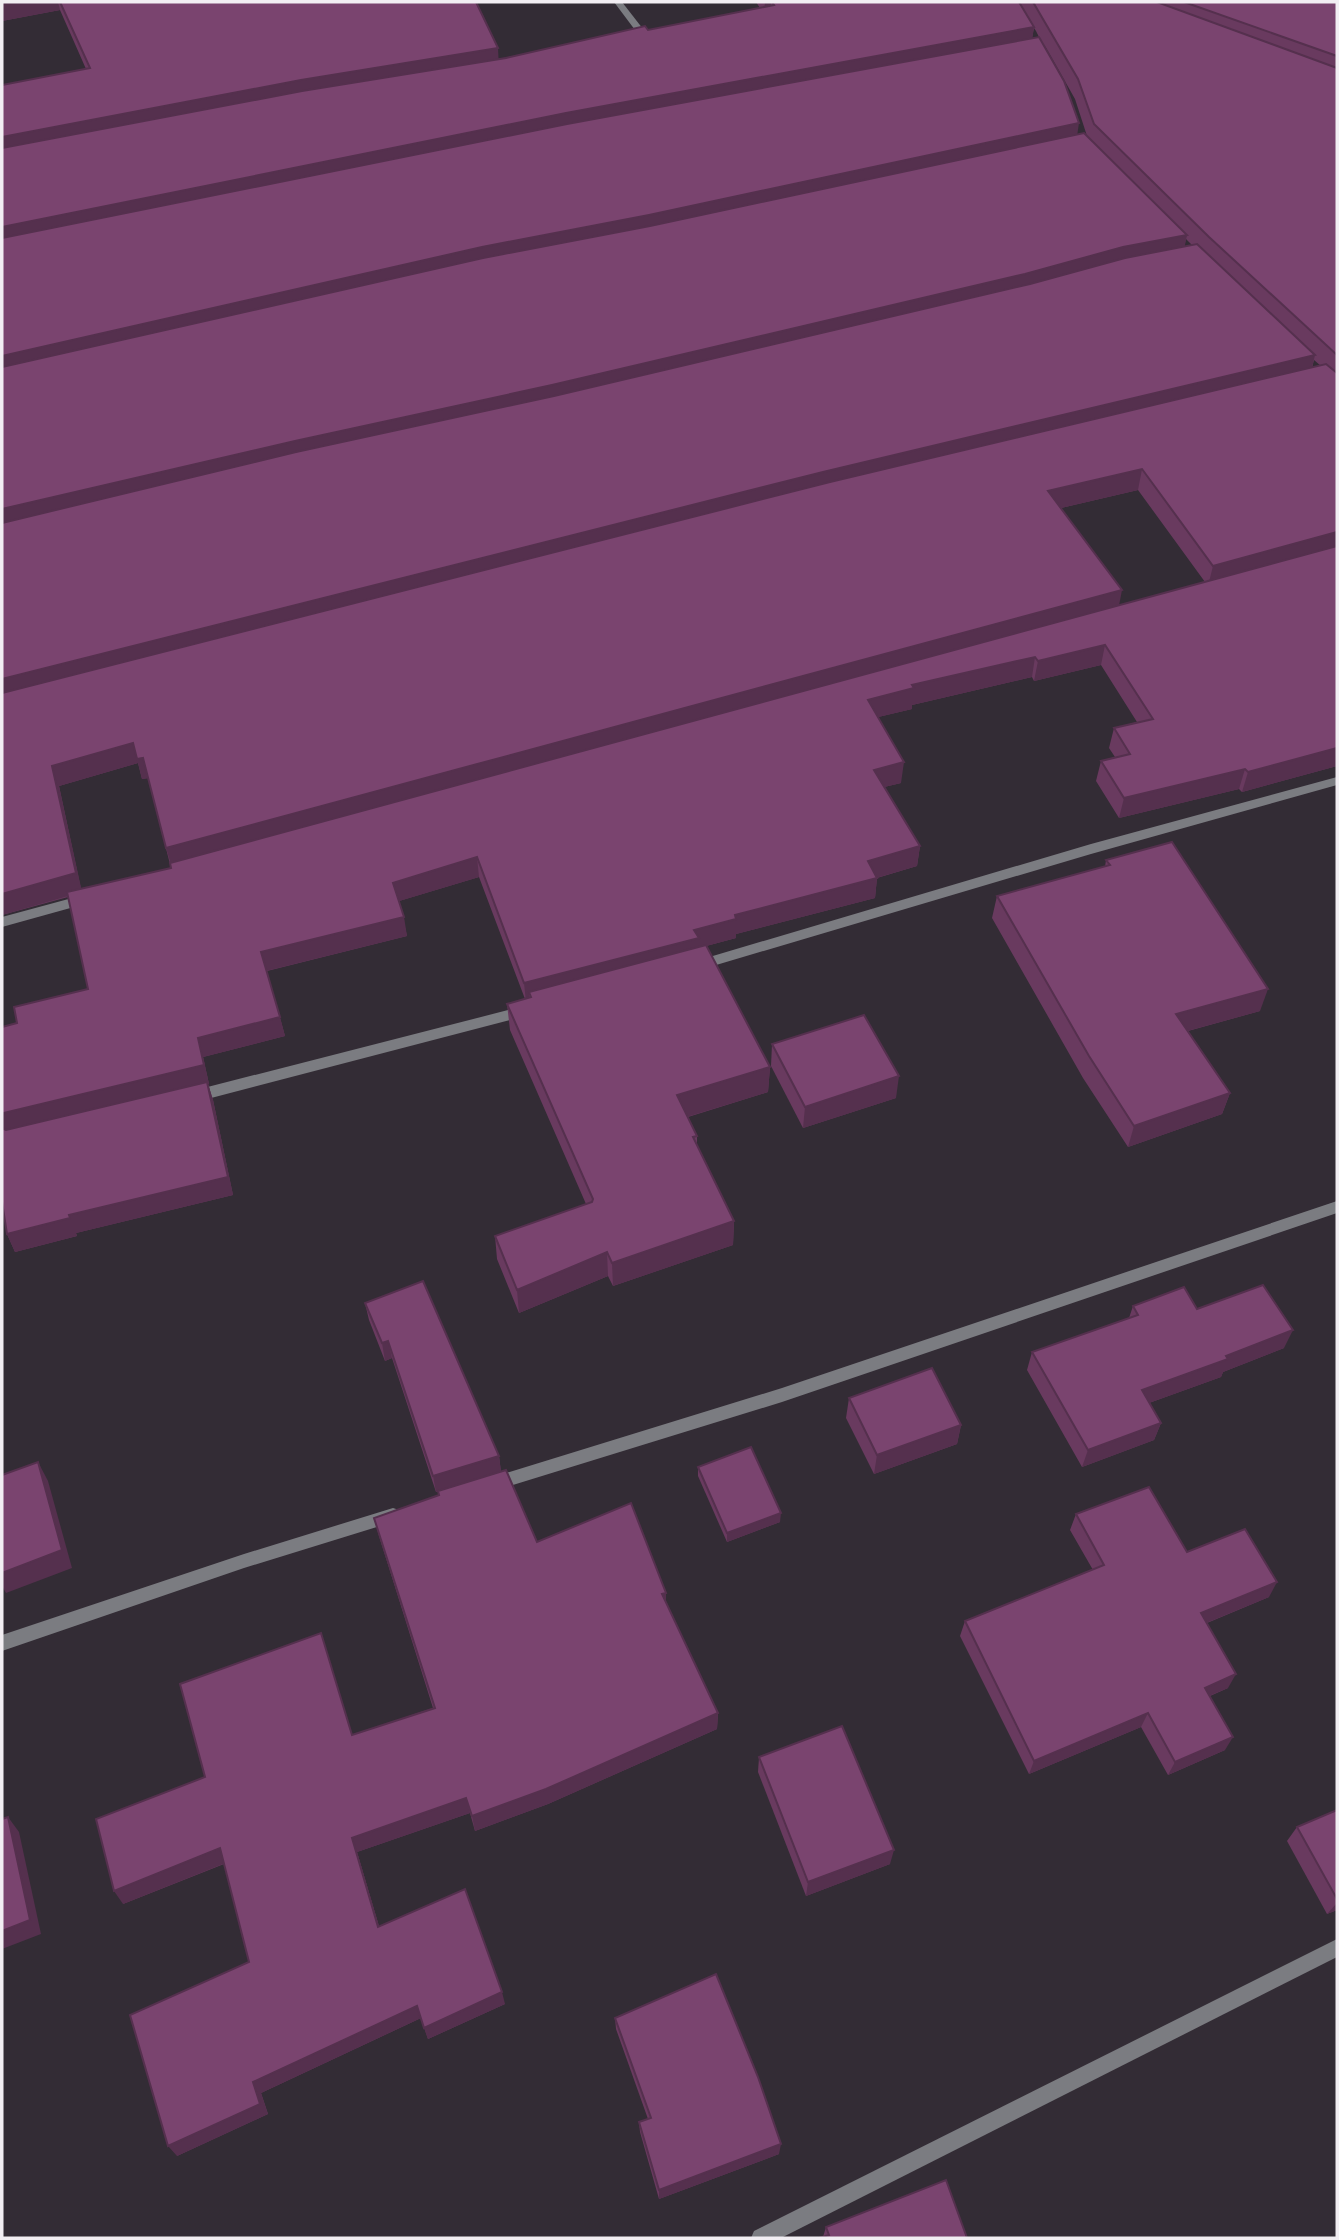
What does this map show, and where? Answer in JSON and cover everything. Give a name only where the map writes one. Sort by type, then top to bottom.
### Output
[{"type":"street","points":[[618,2],[652,40],[635,43]]},
{"type":"street","points":[[684,969],[1091,849],[1337,781]]},
{"type":"street","points":[[2,922],[96,897]]},
{"type":"street","points":[[173,1101],[536,1008]]},
{"type":"street","points":[[480,1488],[782,1395],[1337,1207]]},
{"type":"street","points":[[2,1643],[244,1561],[414,1508]]},
{"type":"street","points":[[761,2238],[1337,1948]]},
{"type":"building","points":[[60,2],[476,2],[498,48],[301,80],[2,137],[2,85],[90,68]]},
{"type":"building","points":[[772,2],[1019,2],[1034,27],[566,113],[2,227],[2,148],[302,91],[506,58],[645,26],[648,30],[774,5]]},
{"type":"building","points":[[1033,2],[1157,2],[1337,68],[1337,355],[1209,237],[1094,124],[1078,79]]},
{"type":"building","points":[[1184,2],[1337,2],[1337,56]]},
{"type":"building","points":[[1039,37],[1064,81],[1079,123],[649,215],[482,247],[2,356],[2,238],[567,124]]},
{"type":"building","points":[[1084,133],[1187,235],[1123,247],[1025,274],[552,385],[2,509],[2,367],[483,258],[650,226]]},
{"type":"building","points":[[1197,244],[1315,355],[823,472],[2,679],[2,523],[296,452],[554,396],[1030,284],[1125,258]]},
{"type":"building","points":[[1326,364],[1337,373],[1337,532],[1213,566],[1142,469],[1048,491],[1122,590],[166,848],[143,758],[137,759],[133,743],[52,766],[76,873],[2,894],[2,693],[830,482]]},
{"type":"building","points":[[1337,546],[1337,748],[1248,772],[1245,769],[1124,798],[1101,761],[1130,754],[1114,728],[1153,719],[1105,645],[1038,661],[1035,657],[912,685],[914,688],[868,700],[904,762],[874,770],[920,846],[868,861],[877,878],[735,915],[736,919],[694,930],[699,938],[524,983],[477,857],[393,883],[404,917],[261,952],[280,1017],[198,1038],[204,1065],[2,1115],[2,1027],[17,1023],[14,1007],[88,989],[67,892],[171,868],[170,863]]},
{"type":"building","points":[[1172,842],[1268,989],[1176,1014],[1230,1093],[1134,1126],[1089,1056],[997,896],[1110,865],[1106,860]]},
{"type":"building","points":[[706,945],[770,1067],[677,1095],[697,1136],[693,1137],[734,1221],[612,1263],[607,1252],[517,1290],[495,1236],[592,1202],[593,1199],[507,1004],[531,997],[529,992]]},
{"type":"building","points":[[864,1015],[899,1076],[805,1107],[772,1044]]},
{"type":"building","points":[[207,1082],[228,1177],[69,1215],[70,1218],[7,1234],[2,1202],[2,1128],[6,1130]]},
{"type":"building","points":[[423,1281],[499,1456],[433,1476],[388,1341],[382,1343],[365,1303]]},
{"type":"building","points":[[1263,1285],[1293,1330],[1226,1356],[1228,1359],[1142,1390],[1161,1423],[1088,1450],[1032,1352],[1138,1315],[1133,1306],[1184,1287],[1197,1309]]},
{"type":"building","points":[[932,1368],[961,1425],[877,1455],[849,1398]]},
{"type":"building","points":[[751,1447],[781,1513],[727,1533],[698,1467]]},
{"type":"building","points":[[38,1462],[62,1550],[2,1573],[2,1475]]},
{"type":"building","points":[[506,1470],[537,1542],[631,1503],[666,1593],[662,1594],[718,1713],[546,1789],[472,1816],[466,1798],[352,1838],[378,1927],[465,1889],[502,1992],[424,2028],[417,2006],[253,2082],[260,2104],[168,2146],[130,2015],[249,1962],[220,1848],[114,1891],[96,1819],[205,1777],[180,1684],[321,1633],[352,1735],[435,1708],[374,1518],[439,1495],[438,1491]]},
{"type":"building","points":[[1149,1487],[1187,1552],[1245,1529],[1277,1582],[1201,1613],[1236,1674],[1205,1688],[1233,1737],[1175,1762],[1148,1713],[1034,1761],[965,1621],[1104,1565],[1076,1514]]},
{"type":"building","points":[[842,1726],[894,1850],[808,1882],[759,1757]]},
{"type":"building","points":[[1337,1810],[1337,1899],[1297,1827]]},
{"type":"building","points":[[8,1817],[30,1920],[2,1931],[2,1819]]},
{"type":"building","points":[[716,1974],[758,2077],[781,2144],[659,2190],[639,2122],[651,2118],[615,2018]]},
{"type":"building","points":[[946,2180],[967,2238],[819,2238],[829,2235],[826,2227]]}]
